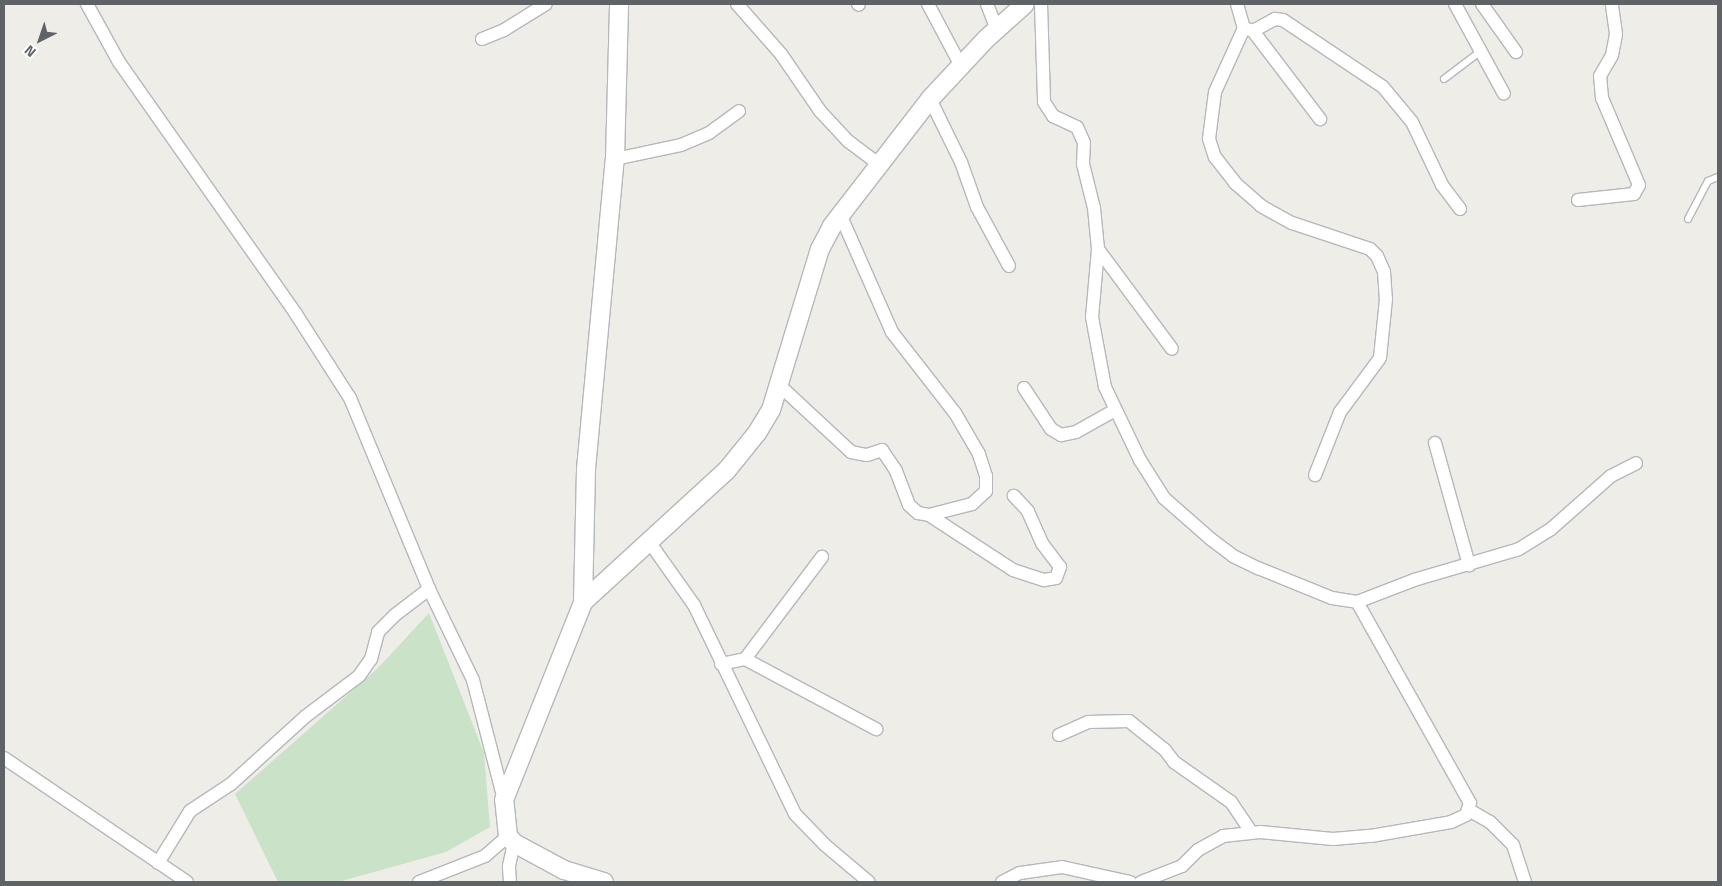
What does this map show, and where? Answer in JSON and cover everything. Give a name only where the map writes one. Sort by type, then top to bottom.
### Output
[{"type":"street","points":[[87,4],[119,62],[296,314],[350,398],[429,589],[480,699],[504,800],[511,839],[510,882]]},
{"type":"street","points":[[482,39],[504,30],[546,4]]},
{"type":"street","points":[[504,800],[583,602],[586,469],[615,159],[619,4]]},
{"type":"street","points":[[737,4],[781,54],[820,111],[848,141],[879,164]]},
{"type":"street","points":[[928,4],[962,66]]},
{"type":"street","points":[[987,4],[997,30]]},
{"type":"street","points":[[583,602],[733,462],[771,410],[820,249],[840,214],[930,99],[1025,4]]},
{"type":"street","points":[[1041,4],[1044,102],[1053,116],[1081,132],[1083,164],[1094,208],[1098,248],[1092,311],[1093,332],[1100,370],[1115,410],[1140,460],[1176,512],[1233,556],[1312,591],[1357,602],[1414,580],[1519,549],[1551,529],[1611,476],[1636,463]]},
{"type":"street","points":[[1236,4],[1249,30],[1320,119]]},
{"type":"street","points":[[1455,4],[1482,50],[1504,94]]},
{"type":"street","points":[[1482,4],[1516,52]]},
{"type":"street","points":[[1578,200],[1634,194],[1639,185],[1602,98],[1600,76],[1612,55],[1616,34],[1612,4]]},
{"type":"street","points":[[1315,475],[1340,412],[1380,358],[1386,299],[1384,272],[1377,256],[1370,249],[1292,223],[1261,206],[1235,183],[1215,157],[1209,139],[1215,92],[1249,30],[1275,19],[1283,20],[1383,87],[1412,122],[1442,185],[1460,209]]},
{"type":"street","points":[[930,99],[961,162],[977,207],[1009,266]]},
{"type":"street","points":[[615,159],[681,145],[709,133],[739,111]]},
{"type":"street","points":[[778,385],[851,452],[867,454],[882,450],[893,464],[909,505],[918,513],[929,514],[978,500],[988,485],[979,454],[955,413],[892,332],[840,214]]},
{"type":"street","points":[[1098,248],[1172,348]]},
{"type":"street","points":[[1024,388],[1051,429],[1062,435],[1076,432],[1115,410]]},
{"type":"street","points":[[1435,443],[1470,565]]},
{"type":"street","points":[[929,514],[1013,570],[1044,580],[1056,578],[1060,567],[1042,543],[1028,511],[1014,496]]},
{"type":"street","points":[[648,540],[694,605],[795,814],[825,845],[870,882]]},
{"type":"street","points":[[745,659],[822,557]]},
{"type":"street","points":[[158,863],[190,811],[231,784],[306,716],[359,676],[371,659],[378,632],[394,615],[429,589]]},
{"type":"street","points":[[1141,882],[1182,866],[1198,850],[1223,836],[1252,833],[1333,839],[1371,836],[1451,822],[1466,815],[1470,810],[1470,802],[1357,602]]},
{"type":"street","points":[[721,664],[745,659],[876,729]]},
{"type":"street","points":[[1059,735],[1088,722],[1129,721],[1165,750],[1174,762],[1231,802],[1252,833]]},
{"type":"street","points":[[4,758],[187,882]]},
{"type":"street","points":[[1470,810],[1490,822],[1513,845],[1526,882]]},
{"type":"street","points":[[419,882],[485,856],[511,839]]},
{"type":"street","points":[[511,839],[564,870],[604,882]]},
{"type":"street","points":[[1002,882],[1020,873],[1062,866],[1130,882]]},
{"type":"lane","points":[[1444,79],[1482,50]]},
{"type":"lane","points":[[1688,220],[1708,181],[1718,177]]},
{"type":"green space","points":[[429,613],[484,753],[490,827],[446,852],[338,882],[278,882],[235,794],[378,668]]}]
